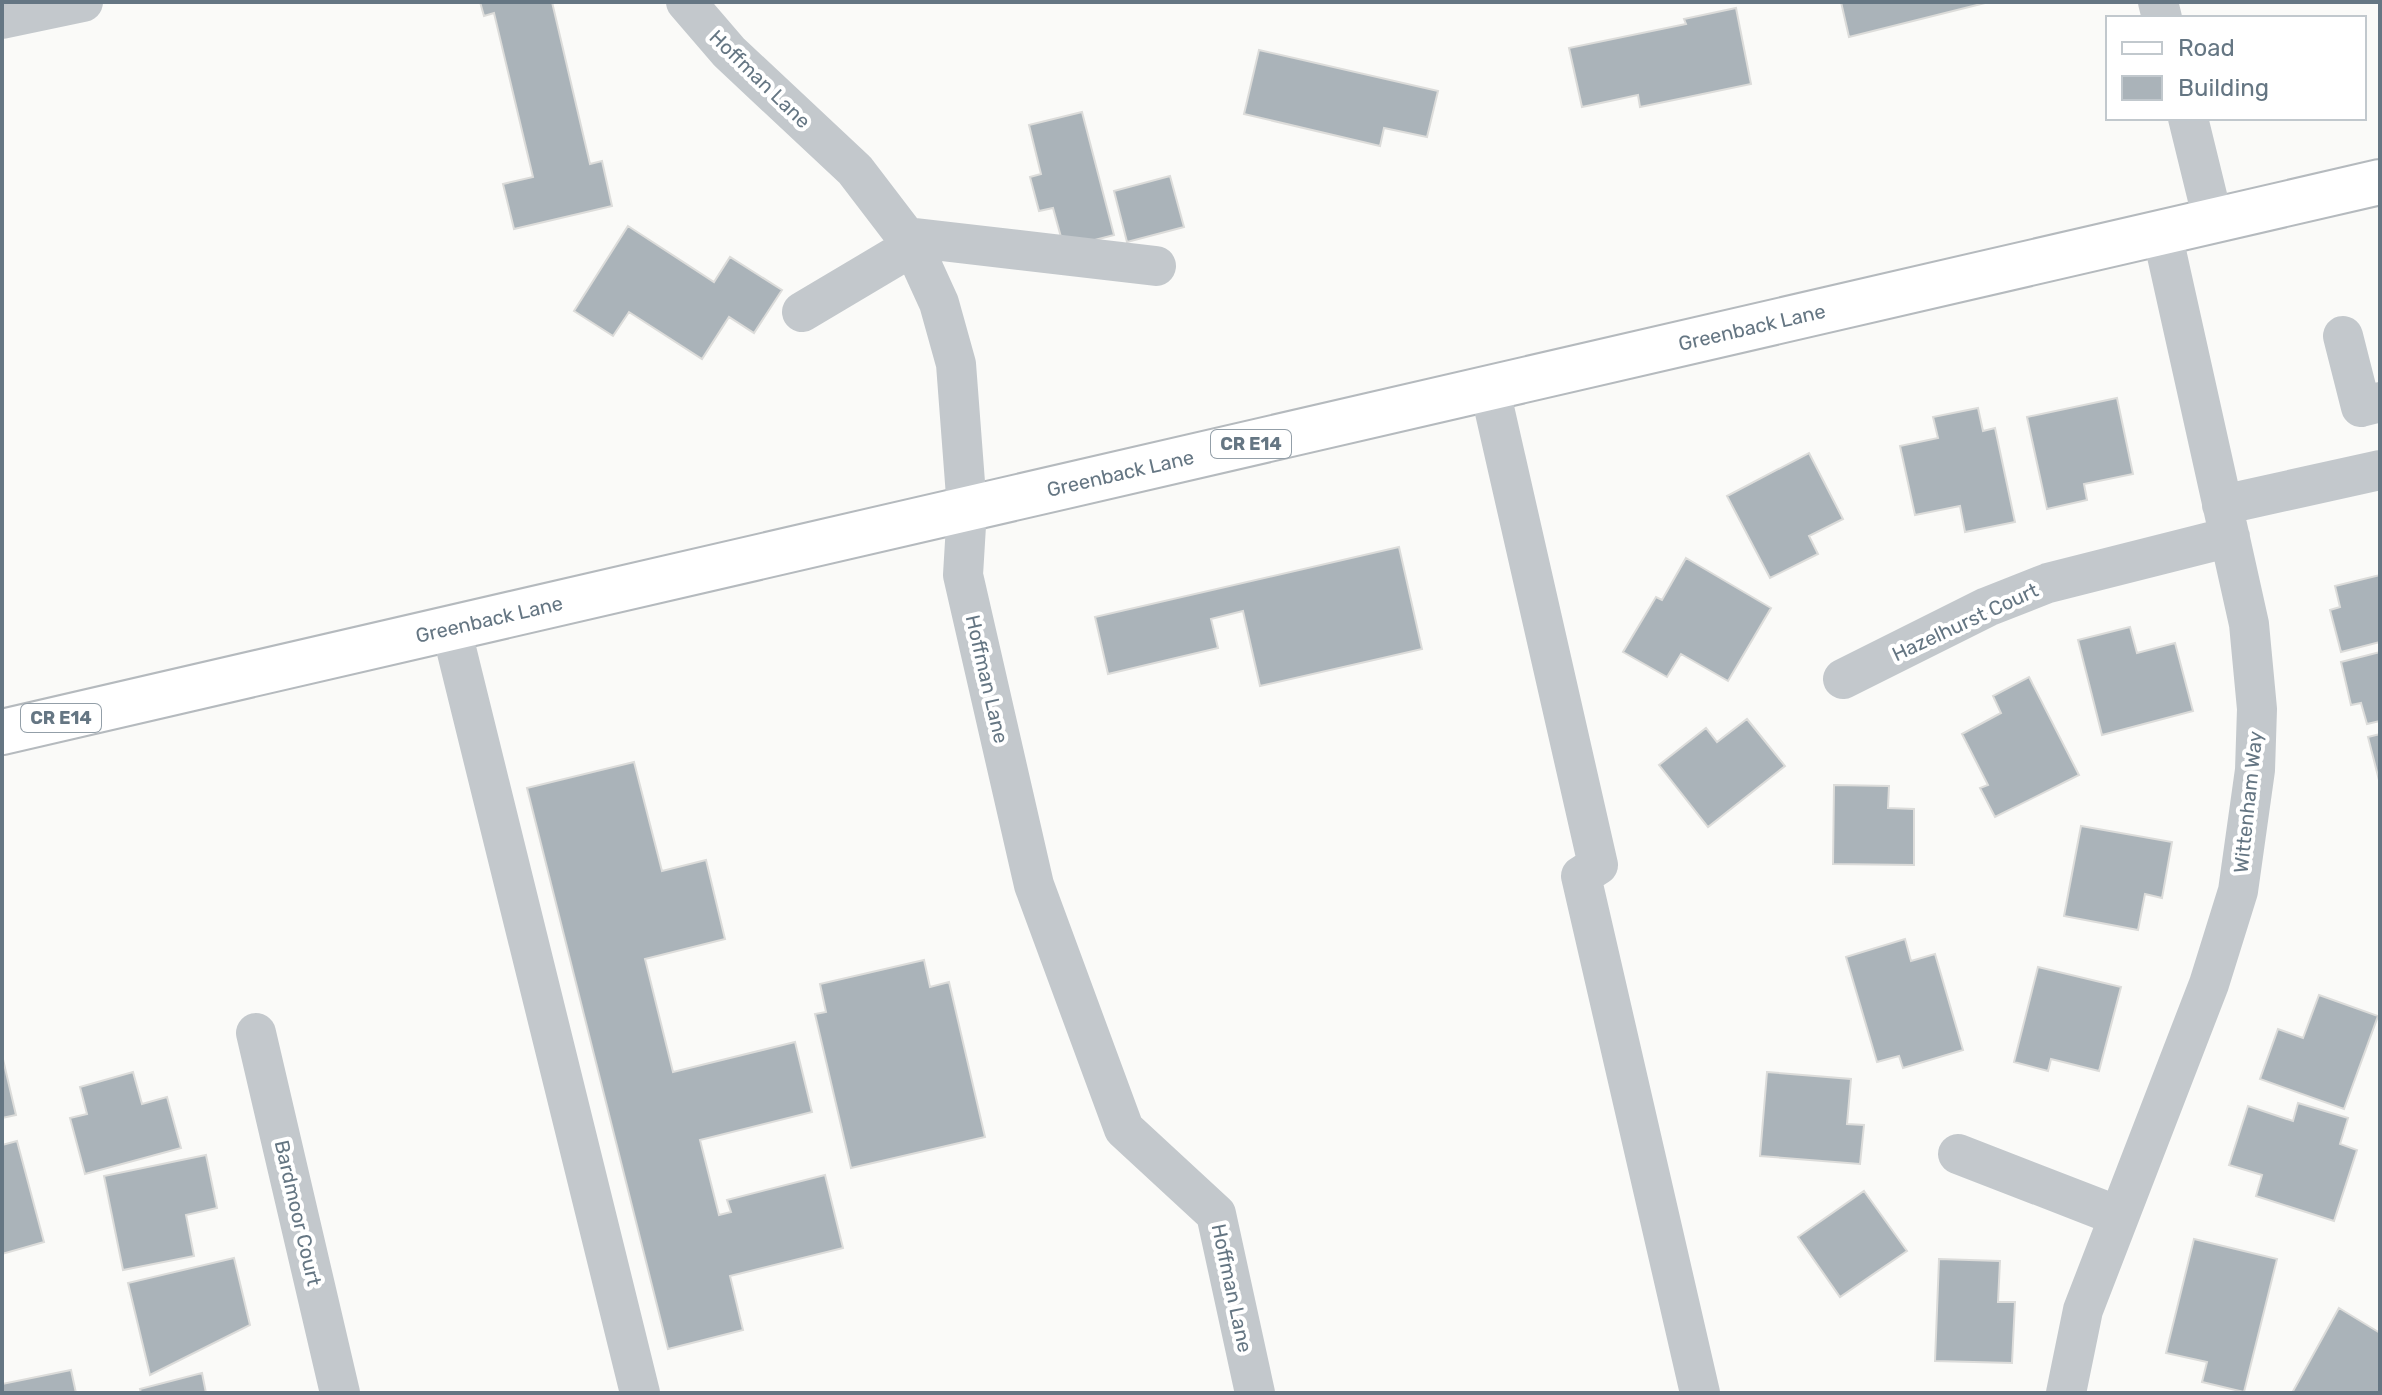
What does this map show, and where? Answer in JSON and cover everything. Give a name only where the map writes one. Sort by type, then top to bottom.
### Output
[{"type":"main road","name":"Greenback Lane","points":[[2,732],[2380,182]]},
{"type":"street","points":[[2,19],[83,2]]},
{"type":"street","name":"Hoffman Lane","points":[[686,2],[729,52],[855,170],[910,241],[939,303],[956,364],[967,509],[963,575],[1034,885],[1124,1129],[1216,1214],[1255,1393]]},
{"type":"street","points":[[2188,120],[2213,220]]},
{"type":"street","name":"Wittenham Way","points":[[2066,1393],[2083,1310],[2209,984],[2238,891],[2249,831],[2257,709],[2249,624],[2162,233]]},
{"type":"street","points":[[802,312],[910,241],[1156,266]]},
{"type":"street","points":[[2343,336],[2361,407],[2380,402]]},
{"type":"street","points":[[1490,390],[1598,865],[1581,876],[1700,1393]]},
{"type":"street","name":"Hazelhurst Court","points":[[1843,679],[1987,607],[2048,583],[2380,470]]},
{"type":"street","points":[[451,628],[640,1393]]},
{"type":"street","name":"Bardmoor Court","points":[[256,1033],[340,1393]]},
{"type":"street","points":[[1958,1154],[2118,1216]]},
{"type":"building","points":[[480,2],[552,2],[590,164],[602,161],[612,206],[514,229],[503,184],[533,177],[494,13],[484,16]]},
{"type":"building","points":[[1841,2],[1989,2],[1849,37]]},
{"type":"building","points":[[1736,8],[1751,84],[1640,107],[1638,95],[1582,107],[1569,48],[1686,24],[1684,19]]},
{"type":"building","points":[[1259,50],[1438,91],[1427,137],[1384,128],[1380,146],[1244,114]]},
{"type":"building","points":[[1082,112],[1114,235],[1064,248],[1053,208],[1039,211],[1030,177],[1041,174],[1029,125]]},
{"type":"building","points":[[1170,176],[1184,227],[1127,242],[1114,191]]},
{"type":"building","points":[[628,226],[714,282],[730,257],[782,290],[754,333],[729,317],[702,359],[629,312],[613,336],[574,311]]},
{"type":"building","points":[[2117,398],[2133,474],[2084,484],[2087,500],[2047,509],[2027,417]]},
{"type":"building","points":[[1978,408],[1983,431],[1995,428],[2015,522],[1965,532],[1960,506],[1915,515],[1900,446],[1938,438],[1933,417]]},
{"type":"building","points":[[1809,453],[1843,519],[1809,536],[1818,554],[1770,578],[1727,496]]},
{"type":"building","points":[[1399,547],[1422,649],[1260,686],[1243,611],[1211,619],[1218,648],[1108,674],[1095,617]]},
{"type":"building","points":[[1686,558],[1771,608],[1728,681],[1681,654],[1667,677],[1623,652],[1656,597],[1662,600]]},
{"type":"building","points":[[2380,575],[2380,642],[2341,652],[2330,610],[2340,607],[2335,586]]},
{"type":"building","points":[[2130,627],[2137,653],[2175,643],[2193,711],[2102,735],[2078,640]]},
{"type":"building","points":[[2380,652],[2380,721],[2367,724],[2361,703],[2351,705],[2341,662]]},
{"type":"building","points":[[2029,677],[2079,775],[1995,817],[1980,788],[1988,785],[1962,734],[2001,713],[1993,696]]},
{"type":"building","points":[[1747,719],[1785,766],[1708,827],[1659,765],[1706,728],[1717,742]]},
{"type":"building","points":[[2380,734],[2380,784],[2368,737]]},
{"type":"building","points":[[634,762],[662,871],[706,860],[725,939],[645,959],[673,1072],[795,1042],[812,1112],[700,1140],[719,1215],[731,1212],[727,1200],[825,1175],[843,1248],[730,1276],[743,1330],[668,1349],[527,788]]},
{"type":"building","points":[[1834,785],[1889,786],[1888,808],[1914,809],[1914,865],[1833,864]]},
{"type":"building","points":[[2081,826],[2172,842],[2162,898],[2145,894],[2138,930],[2064,916]]},
{"type":"building","points":[[1905,939],[1911,961],[1935,954],[1963,1050],[1903,1068],[1899,1056],[1877,1062],[1846,957]]},
{"type":"building","points":[[924,960],[930,987],[949,982],[985,1137],[851,1168],[815,1014],[826,1012],[820,984]]},
{"type":"building","points":[[2038,967],[2121,987],[2099,1071],[2051,1059],[2048,1071],[2014,1062]]},
{"type":"building","points":[[2319,995],[2378,1016],[2344,1109],[2260,1079],[2278,1029],[2303,1038]]},
{"type":"building","points":[[2,1055],[16,1115],[2,1118]]},
{"type":"building","points":[[133,1072],[142,1104],[167,1097],[181,1148],[85,1174],[70,1118],[87,1114],[80,1087]]},
{"type":"building","points":[[1767,1072],[1851,1079],[1847,1124],[1864,1125],[1860,1164],[1760,1156]]},
{"type":"building","points":[[2298,1103],[2348,1118],[2340,1144],[2357,1150],[2334,1221],[2256,1196],[2262,1175],[2229,1165],[2248,1106],[2293,1121]]},
{"type":"building","points":[[17,1141],[44,1242],[2,1254],[2,1145]]},
{"type":"building","points":[[206,1155],[217,1208],[186,1215],[194,1256],[123,1270],[104,1176]]},
{"type":"building","points":[[1864,1191],[1907,1251],[1840,1297],[1798,1237]]},
{"type":"building","points":[[2194,1239],[2277,1259],[2244,1392],[2202,1382],[2207,1362],[2166,1353]]},
{"type":"building","points":[[234,1258],[250,1325],[150,1375],[128,1283]]},
{"type":"building","points":[[1939,1259],[2000,1261],[1998,1302],[2015,1302],[2012,1363],[1935,1361]]},
{"type":"building","points":[[2339,1308],[2380,1333],[2380,1393],[2292,1393]]},
{"type":"building","points":[[71,1370],[76,1393],[2,1393],[2,1384]]},
{"type":"building","points":[[202,1373],[206,1393],[141,1393],[140,1389]]}]
